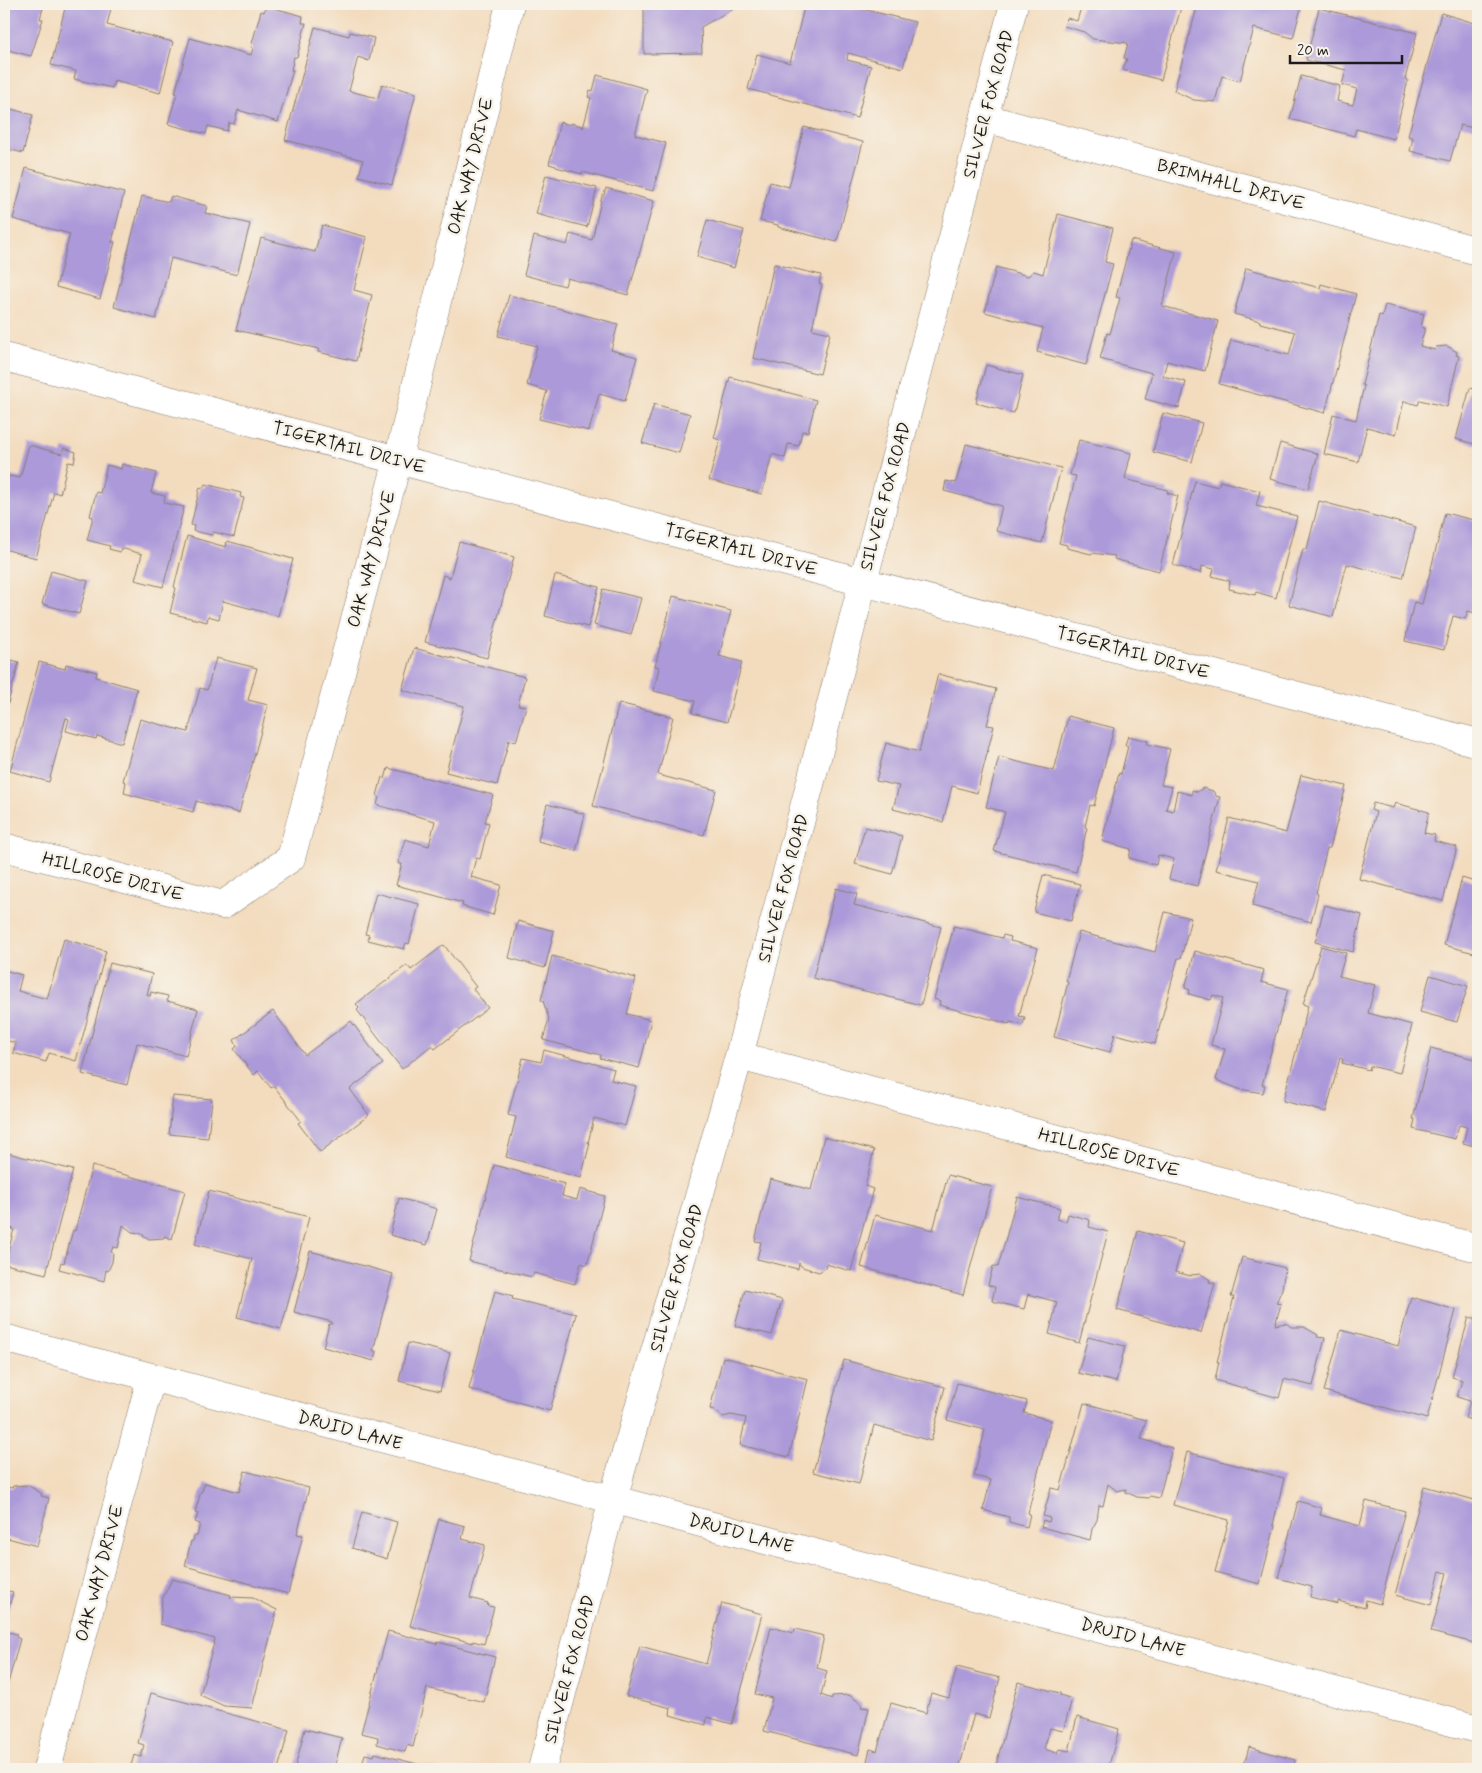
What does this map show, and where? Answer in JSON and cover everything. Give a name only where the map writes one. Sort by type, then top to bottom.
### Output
[{"type":"street","name":"OAK WAY DRIVE","points":[[223,905],[291,858],[398,460],[510,4]]},
{"type":"street","name":"SILVER FOX ROAD","points":[[542,1769],[613,1499],[739,1056],[1014,4]]},
{"type":"street","name":"BRIMHALL DRIVE","points":[[985,118],[1478,251]]},
{"type":"street","name":"TIGERTAIL DRIVE","points":[[4,357],[1478,743]]},
{"type":"street","name":"HILLROSE DRIVE","points":[[4,848],[223,905]]},
{"type":"street","name":"HILLROSE DRIVE","points":[[739,1056],[1478,1248]]},
{"type":"street","name":"DRUID LANE","points":[[4,1338],[1478,1729]]},
{"type":"street","name":"OAK WAY DRIVE","points":[[48,1769],[151,1378]]},
{"type":"building","points":[[4,4],[44,4],[40,19],[43,19],[31,56],[4,49]]},
{"type":"building","points":[[66,4],[112,4],[107,25],[173,42],[160,93],[114,81],[112,88],[74,79],[76,71],[51,65]]},
{"type":"building","points":[[644,4],[741,4],[701,27],[702,53],[644,54]]},
{"type":"building","points":[[805,4],[832,4],[853,10],[854,7],[915,22],[903,68],[848,53],[847,60],[871,66],[857,118],[748,89],[757,54],[790,63]]},
{"type":"building","points":[[1082,4],[1171,4],[1181,7],[1161,80],[1123,70],[1127,59],[1124,58],[1128,43],[1093,39],[1084,32],[1064,26],[1067,18],[1077,21]]},
{"type":"building","points":[[1198,4],[1302,4],[1293,38],[1254,28],[1240,81],[1222,76],[1215,102],[1194,100],[1174,91]]},
{"type":"building","points":[[266,6],[303,16],[302,23],[306,23],[297,57],[294,57],[291,70],[293,70],[278,122],[238,110],[234,124],[229,123],[227,131],[208,126],[206,134],[168,124],[190,38],[251,55],[253,48],[251,47],[261,11],[264,12]]},
{"type":"building","points":[[1319,8],[1417,33],[1405,79],[1408,80],[1394,139],[1356,129],[1354,136],[1290,119],[1301,76],[1340,86],[1337,101],[1353,105],[1357,89],[1342,85],[1346,70],[1306,60]]},
{"type":"building","points":[[1441,13],[1478,24],[1478,35],[1474,51],[1478,52],[1478,129],[1460,125],[1450,161],[1410,151],[1413,138],[1408,136]]},
{"type":"building","points":[[315,27],[349,36],[350,32],[374,38],[369,61],[358,57],[349,91],[378,98],[382,84],[416,93],[392,185],[359,176],[363,160],[285,140]]},
{"type":"building","points":[[597,75],[647,89],[635,135],[666,143],[653,191],[549,164],[560,122],[582,126],[583,128],[591,98],[588,97],[590,90],[593,91]]},
{"type":"building","points":[[4,107],[33,115],[23,153],[4,148]]},
{"type":"building","points":[[804,127],[863,142],[837,242],[760,221],[770,182],[789,187]]},
{"type":"building","points":[[26,168],[124,193],[112,242],[115,242],[100,299],[56,287],[70,234],[13,219]]},
{"type":"building","points":[[546,175],[597,188],[587,227],[536,214]]},
{"type":"building","points":[[606,188],[654,201],[628,295],[567,278],[565,286],[524,275],[534,236],[567,245],[570,234],[592,240],[602,196]]},
{"type":"building","points":[[142,196],[169,202],[171,196],[207,206],[205,213],[250,224],[237,275],[171,258],[156,319],[114,307]]},
{"type":"building","points":[[1058,214],[1113,228],[1105,262],[1113,264],[1086,365],[1037,352],[1043,328],[985,312],[996,267],[1028,276],[1034,271],[1043,274]]},
{"type":"building","points":[[707,220],[744,230],[734,268],[697,257]]},
{"type":"building","points":[[322,225],[367,237],[354,290],[372,295],[356,361],[318,352],[319,349],[236,330],[261,238],[315,252]]},
{"type":"building","points":[[1131,240],[1176,252],[1162,306],[1218,321],[1205,371],[1167,361],[1163,376],[1186,382],[1179,408],[1145,399],[1152,373],[1100,359],[1107,333],[1110,334],[1120,298],[1116,297]]},
{"type":"building","points":[[774,264],[821,275],[819,284],[822,284],[812,329],[830,333],[820,374],[753,358]]},
{"type":"building","points":[[1246,268],[1320,288],[1321,284],[1356,294],[1325,413],[1219,384],[1231,340],[1289,355],[1295,332],[1234,314]]},
{"type":"building","points":[[509,295],[618,324],[611,350],[637,357],[625,401],[599,394],[589,431],[539,419],[547,391],[527,385],[537,346],[498,336]]},
{"type":"building","points":[[1385,305],[1424,314],[1421,327],[1425,328],[1420,346],[1435,350],[1436,347],[1447,346],[1457,352],[1456,355],[1459,356],[1447,407],[1420,400],[1418,405],[1404,401],[1396,435],[1367,427],[1358,462],[1324,454],[1333,414],[1356,420],[1364,386],[1362,385],[1379,315],[1382,316]]},
{"type":"building","points":[[986,365],[1023,375],[1014,413],[976,403]]},
{"type":"building","points":[[730,377],[816,400],[808,432],[802,431],[799,446],[788,444],[785,458],[772,454],[762,494],[709,480],[720,440],[714,438]]},
{"type":"building","points":[[1470,388],[1478,390],[1478,445],[1456,439]]},
{"type":"building","points":[[654,404],[690,414],[679,453],[642,443]]},
{"type":"building","points":[[1163,413],[1202,423],[1192,462],[1153,452]]},
{"type":"building","points":[[1079,440],[1131,453],[1125,479],[1168,490],[1167,493],[1178,496],[1159,571],[1114,559],[1115,556],[1091,554],[1067,548],[1067,545],[1059,543],[1076,476],[1070,475]]},
{"type":"building","points":[[1280,443],[1318,454],[1308,489],[1270,479]]},
{"type":"building","points":[[966,444],[1061,468],[1042,543],[996,531],[1002,506],[944,491],[946,481],[956,483]]},
{"type":"building","points":[[29,445],[62,454],[64,448],[76,452],[74,463],[68,462],[60,494],[54,492],[36,558],[4,549],[4,495],[9,476],[20,478]]},
{"type":"building","points":[[122,464],[156,473],[151,493],[165,496],[164,503],[184,507],[163,587],[135,580],[142,554],[121,548],[120,552],[109,549],[110,546],[87,540],[93,517],[90,516],[96,492],[100,493],[107,465],[121,469]]},
{"type":"building","points":[[1195,481],[1218,487],[1220,481],[1260,491],[1256,506],[1297,516],[1276,598],[1256,592],[1255,595],[1229,589],[1230,581],[1212,576],[1214,569],[1202,566],[1201,573],[1173,565]]},
{"type":"building","points":[[205,484],[241,493],[240,497],[244,498],[234,537],[213,532],[212,535],[193,531],[194,526],[191,525],[200,487],[203,488]]},
{"type":"building","points":[[1319,501],[1416,527],[1403,578],[1347,564],[1333,617],[1289,605],[1303,549],[1307,549]]},
{"type":"building","points":[[1445,513],[1478,521],[1478,535],[1475,547],[1478,548],[1478,614],[1468,611],[1465,619],[1453,616],[1444,650],[1405,641],[1414,602],[1422,604]]},
{"type":"building","points":[[187,536],[226,547],[227,541],[293,559],[278,616],[223,601],[219,619],[208,616],[207,622],[170,613],[176,588],[174,587]]},
{"type":"building","points":[[459,542],[514,557],[487,658],[425,642],[443,575],[450,578]]},
{"type":"building","points":[[51,571],[88,581],[79,614],[42,604]]},
{"type":"building","points":[[555,575],[599,587],[588,627],[545,616]]},
{"type":"building","points":[[603,589],[641,598],[631,635],[594,625]]},
{"type":"building","points":[[673,596],[731,611],[719,656],[742,662],[727,722],[692,713],[695,701],[654,691],[659,667],[655,666]]},
{"type":"building","points":[[414,648],[525,677],[518,705],[526,706],[516,742],[509,740],[497,785],[446,772],[464,706],[402,690]]},
{"type":"building","points":[[4,658],[19,662],[4,718]]},
{"type":"building","points":[[216,658],[257,668],[248,700],[268,705],[239,813],[196,801],[193,812],[124,793],[126,782],[123,781],[140,719],[188,732],[200,688],[207,690]]},
{"type":"building","points":[[39,662],[65,669],[66,664],[97,672],[96,677],[137,689],[122,743],[97,736],[96,739],[66,731],[69,719],[66,718],[49,782],[10,771]]},
{"type":"building","points":[[938,674],[996,689],[987,725],[994,726],[977,793],[952,786],[943,822],[893,809],[899,786],[876,781],[886,743],[919,752]]},
{"type":"building","points":[[619,703],[673,717],[658,775],[716,790],[704,835],[593,806]]},
{"type":"building","points":[[1068,716],[1114,728],[1094,806],[1090,805],[1085,827],[1087,828],[1076,872],[994,851],[1005,812],[986,807],[999,757],[1054,771]]},
{"type":"building","points":[[1128,736],[1148,741],[1147,744],[1170,749],[1161,785],[1172,787],[1166,809],[1173,811],[1177,791],[1192,795],[1192,790],[1197,792],[1203,788],[1213,791],[1216,796],[1220,797],[1197,886],[1169,879],[1174,859],[1158,855],[1156,865],[1129,858],[1131,849],[1102,841],[1119,773],[1121,774],[1128,746],[1125,745]]},
{"type":"building","points":[[388,768],[493,795],[485,822],[489,823],[480,859],[476,858],[471,877],[501,885],[493,915],[462,906],[463,903],[396,885],[402,864],[398,864],[405,839],[429,846],[435,821],[377,805],[379,797],[377,796],[382,777],[385,779]]},
{"type":"building","points":[[1301,775],[1346,786],[1330,848],[1327,848],[1311,922],[1252,906],[1259,881],[1216,870],[1229,818],[1286,833]]},
{"type":"building","points":[[1373,803],[1393,808],[1395,803],[1429,812],[1424,833],[1435,835],[1434,841],[1457,847],[1443,901],[1359,879],[1376,812],[1371,810]]},
{"type":"building","points":[[547,804],[585,814],[576,851],[538,841]]},
{"type":"building","points":[[865,827],[902,836],[892,874],[855,864]]},
{"type":"building","points":[[1043,875],[1080,884],[1071,921],[1034,912]]},
{"type":"building","points":[[1462,878],[1478,883],[1478,954],[1444,945]]},
{"type":"building","points":[[836,888],[857,894],[854,905],[941,927],[921,1005],[813,978]]},
{"type":"building","points":[[376,893],[419,904],[409,944],[406,943],[404,949],[368,940],[369,935],[365,934]]},
{"type":"building","points":[[1325,905],[1362,915],[1353,952],[1315,942]]},
{"type":"building","points":[[1165,912],[1191,918],[1181,958],[1178,958],[1155,1044],[1115,1034],[1110,1052],[1054,1037],[1079,932],[1155,952]]},
{"type":"building","points":[[518,921],[554,931],[545,968],[509,958]]},
{"type":"building","points":[[954,926],[1002,938],[1003,935],[1011,937],[1010,941],[1038,948],[1019,1016],[1025,1017],[1023,1025],[1010,1022],[1009,1024],[939,1005],[940,1001],[934,999]]},
{"type":"building","points":[[64,939],[106,951],[76,1061],[49,1053],[46,1062],[13,1053],[16,1043],[4,1040],[4,970],[22,975],[18,991],[47,999]]},
{"type":"building","points":[[444,945],[476,987],[473,989],[488,1008],[435,1049],[432,1045],[402,1069],[357,1010],[359,1008],[356,1004],[407,965],[411,970]]},
{"type":"building","points":[[1321,946],[1346,953],[1339,976],[1375,985],[1368,1013],[1412,1025],[1400,1073],[1370,1066],[1369,1070],[1342,1063],[1343,1059],[1340,1058],[1326,1112],[1283,1101],[1308,1006],[1303,1004]]},
{"type":"building","points":[[1195,951],[1264,970],[1261,982],[1288,989],[1262,1085],[1265,1085],[1263,1093],[1239,1089],[1216,1080],[1225,1049],[1211,1045],[1223,998],[1213,995],[1211,1000],[1189,994],[1190,990],[1185,988]]},
{"type":"building","points":[[552,956],[636,978],[627,1014],[651,1020],[639,1068],[600,1058],[601,1055],[543,1040],[549,1019],[541,1000]]},
{"type":"building","points":[[110,963],[152,974],[147,995],[150,996],[151,992],[168,996],[167,1001],[198,1009],[186,1056],[137,1043],[127,1085],[82,1074]]},
{"type":"building","points":[[1430,975],[1468,986],[1457,1022],[1420,1012]]},
{"type":"building","points":[[273,1011],[305,1055],[351,1021],[383,1064],[350,1089],[369,1115],[320,1152],[298,1123],[301,1121],[274,1086],[271,1088],[258,1071],[254,1075],[234,1049],[237,1046],[234,1040]]},
{"type":"building","points":[[1478,1045],[1478,1147],[1463,1143],[1467,1127],[1459,1125],[1455,1139],[1413,1129],[1415,1119],[1413,1119],[1431,1048],[1474,1059]]},
{"type":"building","points":[[544,1050],[614,1069],[611,1080],[636,1086],[625,1126],[594,1118],[581,1178],[506,1157],[516,1117],[508,1115],[523,1058],[541,1062]]},
{"type":"building","points":[[173,1096],[212,1099],[208,1138],[169,1134]]},
{"type":"building","points":[[824,1137],[874,1150],[865,1186],[873,1189],[851,1271],[826,1264],[825,1268],[819,1272],[802,1267],[799,1263],[798,1269],[757,1259],[761,1242],[755,1241],[770,1179],[811,1190]]},
{"type":"building","points":[[4,1152],[73,1170],[46,1274],[5,1264],[14,1229],[4,1226]]},
{"type":"building","points":[[494,1165],[565,1184],[562,1196],[577,1200],[580,1189],[605,1196],[587,1265],[581,1263],[575,1284],[534,1273],[532,1277],[469,1261]]},
{"type":"building","points":[[92,1166],[185,1191],[172,1239],[164,1236],[164,1238],[149,1239],[140,1233],[132,1232],[123,1225],[118,1248],[113,1247],[111,1252],[113,1253],[112,1262],[108,1271],[106,1270],[104,1281],[59,1269],[61,1262],[64,1263],[73,1230],[75,1231]]},
{"type":"building","points":[[948,1175],[992,1187],[963,1295],[861,1267],[875,1215],[933,1230]]},
{"type":"building","points":[[209,1191],[309,1217],[281,1329],[237,1317],[252,1259],[195,1244]]},
{"type":"building","points":[[1017,1197],[1060,1208],[1057,1219],[1066,1222],[1068,1214],[1090,1220],[1089,1227],[1108,1232],[1079,1343],[1049,1334],[1057,1302],[1028,1294],[1024,1309],[992,1301],[995,1287],[988,1285],[993,1266],[998,1267]]},
{"type":"building","points":[[399,1198],[437,1209],[427,1245],[390,1235]]},
{"type":"building","points":[[1138,1231],[1183,1243],[1175,1272],[1191,1276],[1201,1274],[1210,1280],[1209,1282],[1215,1283],[1201,1333],[1117,1310]]},
{"type":"building","points":[[310,1251],[393,1274],[373,1351],[376,1351],[374,1361],[323,1347],[329,1324],[332,1324],[332,1322],[294,1312]]},
{"type":"building","points":[[1242,1257],[1285,1268],[1282,1289],[1276,1303],[1281,1304],[1275,1325],[1286,1323],[1291,1327],[1304,1327],[1318,1335],[1317,1337],[1325,1338],[1313,1386],[1284,1379],[1279,1398],[1215,1380],[1219,1362],[1217,1362],[1234,1297],[1231,1297]]},
{"type":"building","points":[[745,1290],[782,1300],[772,1335],[735,1326]]},
{"type":"building","points":[[495,1291],[513,1296],[512,1299],[576,1314],[550,1411],[469,1389]]},
{"type":"building","points":[[1411,1297],[1456,1310],[1427,1419],[1324,1391],[1341,1330],[1398,1346]]},
{"type":"building","points":[[1469,1317],[1478,1319],[1478,1422],[1465,1418],[1470,1401],[1457,1397],[1462,1380],[1452,1377]]},
{"type":"building","points":[[1088,1337],[1125,1346],[1116,1382],[1078,1373]]},
{"type":"building","points":[[408,1343],[450,1353],[440,1391],[399,1381]]},
{"type":"building","points":[[723,1357],[808,1379],[789,1457],[740,1445],[746,1418],[731,1415],[723,1417],[710,1409]]},
{"type":"building","points":[[844,1360],[945,1387],[931,1441],[874,1425],[859,1484],[813,1472]]},
{"type":"building","points":[[957,1383],[1027,1401],[1024,1413],[1051,1420],[1028,1513],[1030,1514],[1027,1527],[1009,1522],[1009,1517],[983,1510],[991,1480],[974,1476],[985,1430],[947,1420]]},
{"type":"building","points":[[1084,1403],[1146,1420],[1141,1439],[1172,1448],[1159,1498],[1150,1496],[1149,1498],[1137,1497],[1126,1492],[1126,1489],[1117,1491],[1108,1484],[1103,1506],[1099,1505],[1097,1520],[1092,1529],[1090,1540],[1041,1527],[1043,1520],[1049,1522],[1050,1518],[1043,1516],[1051,1488],[1060,1490]]},
{"type":"building","points":[[1187,1452],[1284,1478],[1273,1525],[1275,1526],[1260,1584],[1215,1572],[1229,1520],[1173,1505]]},
{"type":"building","points":[[245,1471],[309,1488],[297,1534],[303,1535],[288,1594],[185,1566],[191,1541],[193,1541],[194,1536],[197,1536],[200,1524],[195,1522],[198,1514],[195,1513],[205,1483],[239,1492]]},
{"type":"building","points":[[28,1485],[42,1494],[41,1496],[49,1498],[37,1546],[4,1537],[4,1486],[12,1488],[13,1486]]},
{"type":"building","points":[[1424,1486],[1478,1501],[1478,1644],[1431,1632],[1447,1573],[1440,1571],[1431,1605],[1395,1595]]},
{"type":"building","points":[[1298,1501],[1322,1508],[1320,1515],[1360,1526],[1366,1501],[1405,1511],[1380,1604],[1366,1600],[1365,1608],[1338,1601],[1338,1604],[1310,1597],[1312,1587],[1278,1578]]},
{"type":"building","points":[[362,1512],[397,1522],[387,1559],[352,1548]]},
{"type":"building","points":[[439,1519],[465,1526],[462,1539],[485,1545],[470,1598],[488,1603],[487,1606],[494,1607],[484,1644],[473,1641],[473,1643],[410,1626]]},
{"type":"building","points":[[172,1579],[231,1595],[230,1597],[253,1598],[277,1610],[252,1708],[224,1706],[200,1695],[215,1639],[160,1624],[162,1600]]},
{"type":"building","points":[[4,1590],[13,1592],[4,1626]]},
{"type":"building","points":[[722,1603],[762,1614],[732,1724],[707,1717],[706,1725],[670,1715],[671,1708],[626,1696],[640,1646],[706,1664]]},
{"type":"building","points":[[771,1627],[794,1633],[795,1629],[824,1636],[817,1668],[827,1671],[821,1695],[832,1699],[832,1696],[849,1695],[862,1704],[861,1707],[869,1708],[858,1755],[764,1731],[772,1698],[755,1694]]},
{"type":"building","points":[[388,1631],[495,1657],[484,1702],[427,1688],[413,1747],[407,1745],[405,1752],[377,1744],[378,1737],[361,1733]]},
{"type":"building","points":[[8,1632],[17,1634],[16,1637],[20,1639],[4,1698],[4,1634],[8,1635]]},
{"type":"building","points":[[957,1667],[1000,1678],[989,1718],[974,1714],[959,1769],[865,1769],[870,1749],[877,1751],[891,1703],[926,1713],[931,1693],[949,1698]]},
{"type":"building","points":[[1018,1682],[1060,1693],[1060,1695],[1072,1699],[1063,1731],[1050,1728],[1044,1749],[1057,1753],[1059,1749],[1069,1751],[1077,1717],[1119,1729],[1108,1769],[995,1769]]},
{"type":"building","points":[[151,1693],[289,1730],[278,1769],[130,1769],[134,1755],[141,1757],[144,1745],[138,1743]]},
{"type":"building","points":[[305,1729],[342,1738],[334,1769],[295,1768]]},
{"type":"building","points":[[1249,1747],[1295,1760],[1293,1769],[1243,1769]]},
{"type":"building","points":[[375,1753],[436,1769],[371,1769],[371,1767],[362,1765],[365,1754],[374,1756]]}]
